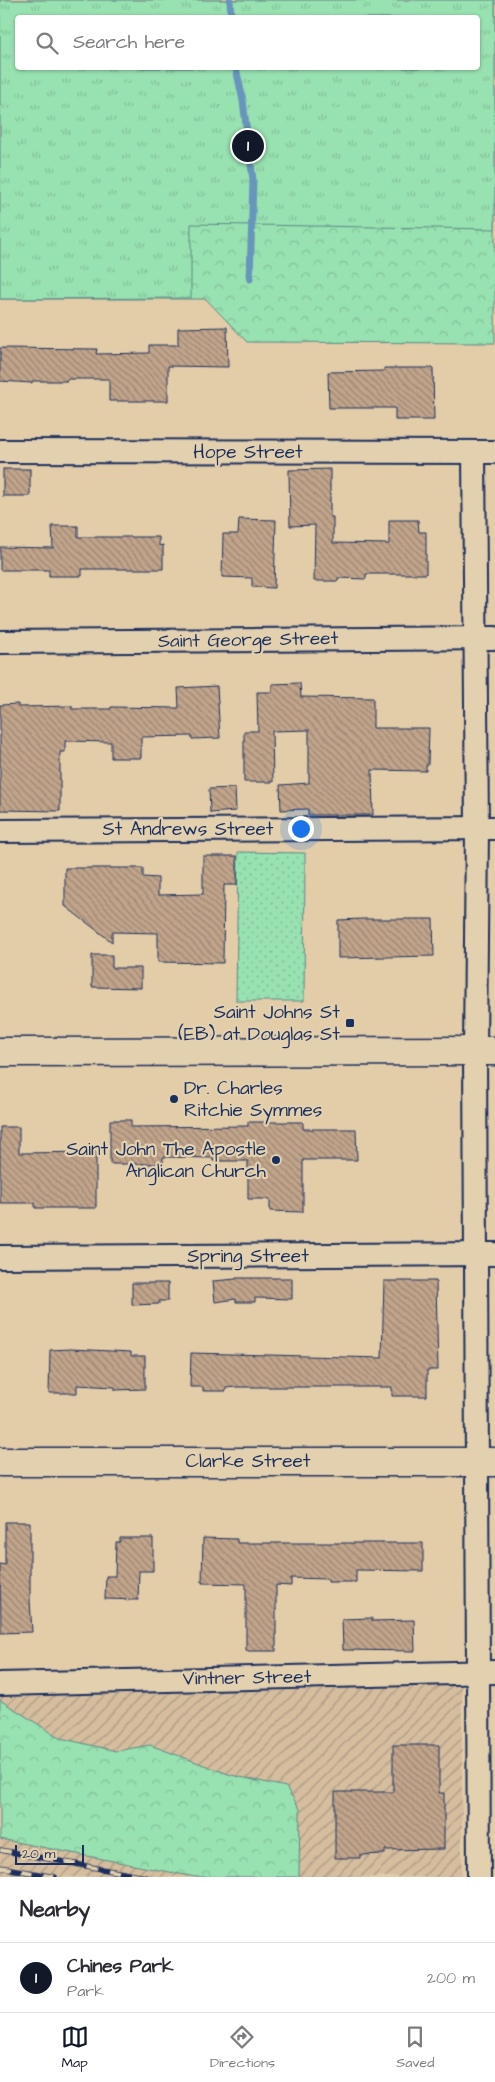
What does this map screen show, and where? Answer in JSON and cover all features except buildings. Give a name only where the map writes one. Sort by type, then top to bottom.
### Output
[{"type":"main road","points":[[0,1052],[485,1051]]},
{"type":"main road","name":"Clarke Street","points":[[0,1462],[486,1462]]},
{"type":"street","name":"Hope Street","points":[[0,451],[484,452]]},
{"type":"street","points":[[479,1877],[486,1672],[484,452]]},
{"type":"street","name":"Saint George Street","points":[[0,642],[485,638]]},
{"type":"street","name":"St Andrews Street","points":[[0,831],[486,829]]},
{"type":"street","name":"Spring Street","points":[[0,1258],[486,1254]]},
{"type":"street","name":"Vintner Street","points":[[0,1684],[486,1672]]},
{"type":"shaded area","points":[[462,1677],[462,1877],[0,1877],[0,1687]]},
{"type":"green space","points":[[0,0],[495,0],[495,343],[247,342],[206,299],[0,299]]},
{"type":"green space","points":[[0,0],[495,0],[495,229],[191,224],[191,298],[0,299]]},
{"type":"green space","points":[[238,852],[305,853],[304,1001],[236,1001]]},
{"type":"green space","points":[[0,1700],[60,1738],[116,1751],[150,1745],[231,1775],[286,1787],[300,1809],[299,1877],[195,1877],[0,1839]]},
{"type":"waterway","points":[[230,0],[231,15]]},
{"type":"waterway","points":[[236,70],[243,101],[253,180],[250,279]]},
{"type":"railway","points":[[0,1850],[145,1877]]},
{"type":"railway","points":[[0,1867],[55,1877]]},
{"type":"place","name":"Chines Park","points":[[248,146]]},
{"type":"place","name":"Saint Johns St (EB) at Douglas St","points":[[350,1023]]},
{"type":"place","name":"Dr. Charles Ritchie Symmes","points":[[174,1099]]},
{"type":"place","name":"Saint John The Apostle Anglican Church","points":[[276,1160]]}]
